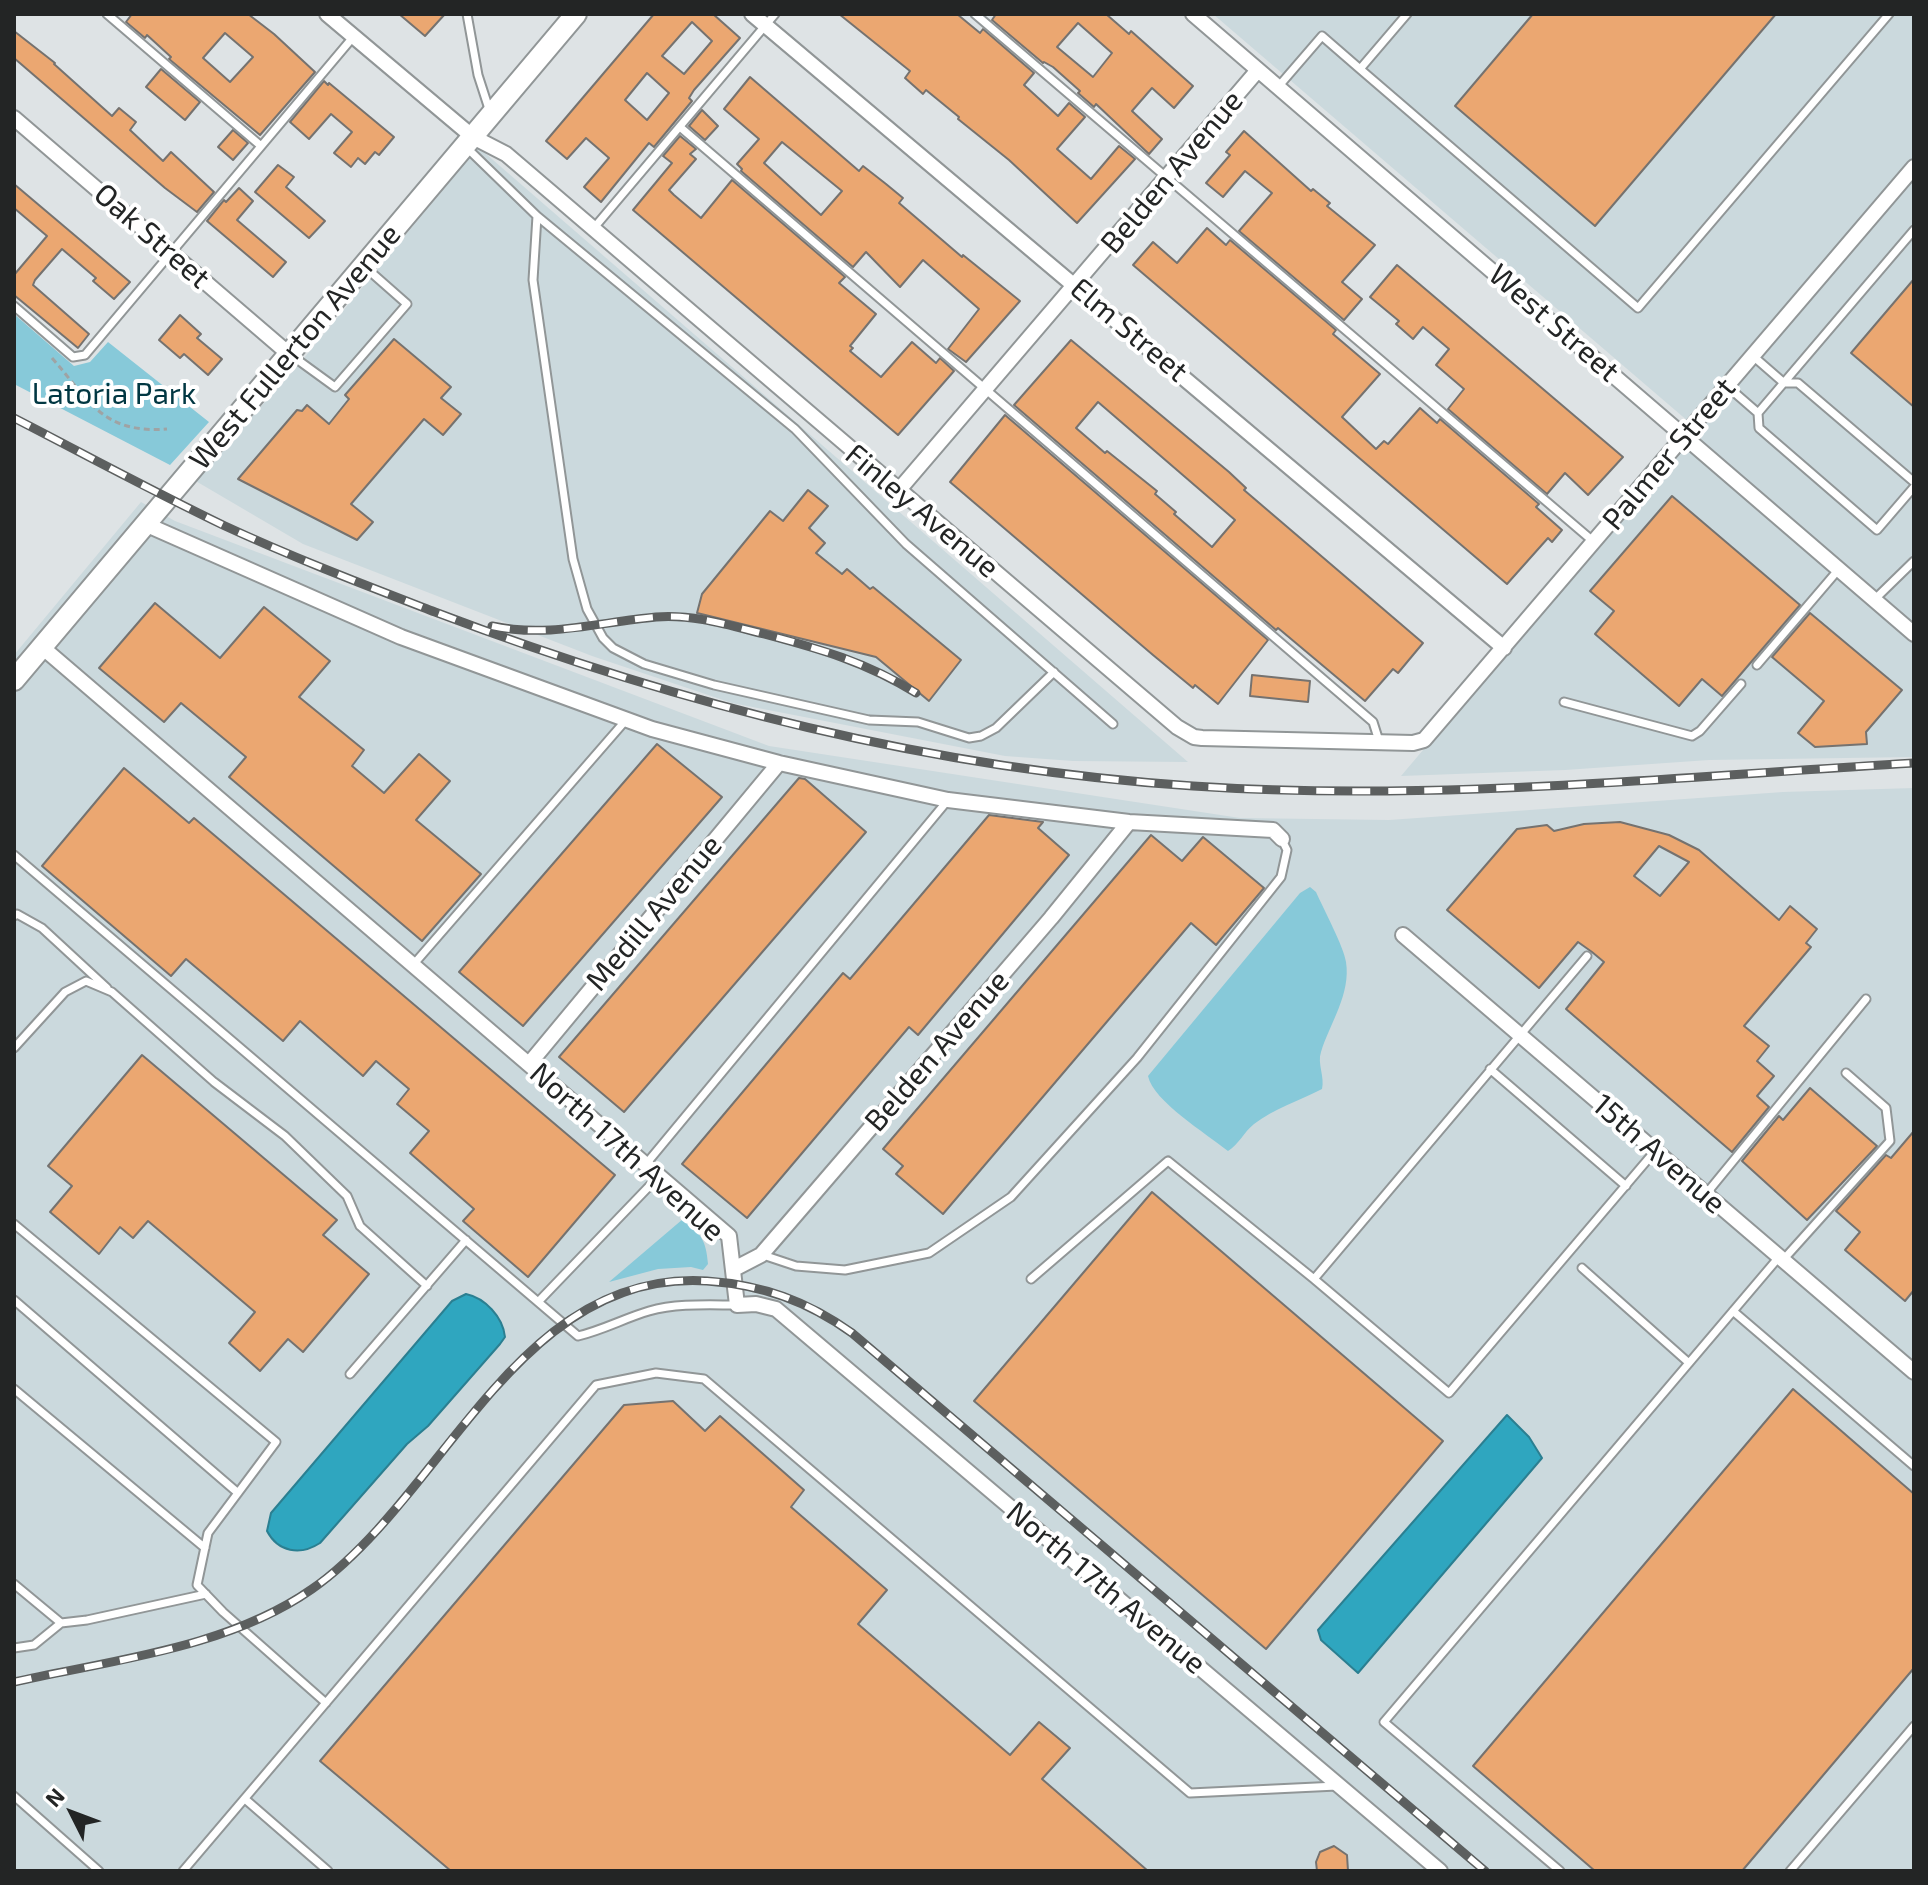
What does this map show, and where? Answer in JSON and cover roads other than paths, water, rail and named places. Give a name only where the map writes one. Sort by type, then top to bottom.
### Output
[{"type":"street","name":"Finley Avenue","points":[[327,14],[469,141],[506,154],[1184,732],[1202,738],[1413,743],[1424,740]]},
{"type":"street","name":"West Fullerton Avenue","points":[[14,680],[576,14]]},
{"type":"street","name":"Elm Street","points":[[752,14],[770,20],[1076,285],[1504,648]]},
{"type":"street","name":"West Street","points":[[1193,14],[1914,634]]},
{"type":"street","name":"Belden Avenue","points":[[898,491],[1258,70]]},
{"type":"street","name":"Oak Street","points":[[14,118],[289,354]]},
{"type":"street","name":"Palmer Street","points":[[1424,740],[1914,167]]},
{"type":"street","points":[[145,524],[401,637],[652,729],[779,763],[948,800],[1129,822],[1273,830],[1282,839]]},
{"type":"street","name":"North 17th Avenue","points":[[42,647],[729,1236],[737,1305],[756,1304],[776,1309],[1440,1871]]},
{"type":"street","name":"Medill Avenue","points":[[529,1064],[779,763]]},
{"type":"street","name":"Belden Avenue","points":[[734,1269],[761,1255],[1051,918],[1129,822]]},
{"type":"street","name":"15th Avenue","points":[[1403,935],[1914,1372]]},
{"type":"lane","points":[[107,14],[261,146]]},
{"type":"lane","points":[[467,14],[478,75],[491,115]]},
{"type":"lane","points":[[975,14],[1594,542]]},
{"type":"lane","points":[[1360,69],[1407,14]]},
{"type":"lane","points":[[1278,87],[1322,36],[1638,308],[1889,14]]},
{"type":"lane","points":[[593,229],[770,20]]},
{"type":"lane","points":[[14,306],[73,357],[85,355],[354,36]]},
{"type":"lane","points":[[680,127],[1373,722],[1379,742]]},
{"type":"lane","points":[[469,141],[537,216],[795,429],[906,544],[1113,724]]},
{"type":"lane","points":[[537,216],[533,280],[573,559],[587,609],[603,638],[613,648],[644,664],[714,685],[869,720],[918,722],[969,738],[996,728],[1054,672]]},
{"type":"lane","points":[[1753,356],[1784,383],[1798,383],[1914,485],[1877,530],[1759,428],[1758,413],[1784,383],[1914,230]]},
{"type":"lane","points":[[289,354],[335,387],[407,304],[364,266]]},
{"type":"lane","points":[[1727,386],[1758,413]]},
{"type":"lane","points":[[1874,600],[1914,561]]},
{"type":"lane","points":[[1757,665],[1839,569]]},
{"type":"lane","points":[[1564,702],[1692,736],[1741,684]]},
{"type":"lane","points":[[413,965],[626,720]]},
{"type":"lane","points":[[646,1164],[948,800]]},
{"type":"lane","points":[[761,1255],[796,1266],[845,1270],[929,1253],[1011,1197],[1137,1058],[1281,877],[1287,850],[1282,839]]},
{"type":"lane","points":[[14,855],[578,1336],[652,1310],[737,1305]]},
{"type":"lane","points":[[14,916],[17,914],[42,928],[214,1082],[309,1158],[347,1196],[360,1226],[427,1286]]},
{"type":"lane","points":[[1314,1279],[1587,956]]},
{"type":"lane","points":[[14,1048],[65,992],[86,981],[112,992]]},
{"type":"lane","points":[[1706,1194],[1866,999]]},
{"type":"lane","points":[[1490,1069],[1626,1186]]},
{"type":"lane","points":[[1560,1871],[1384,1722],[1733,1311],[1890,1141],[1886,1108],[1846,1073]]},
{"type":"lane","points":[[1031,1279],[1168,1161],[1449,1393],[1655,1151]]},
{"type":"lane","points":[[538,1302],[659,1176]]},
{"type":"lane","points":[[14,1224],[276,1442],[208,1533],[197,1585],[326,1703]]},
{"type":"lane","points":[[350,1374],[466,1240]]},
{"type":"lane","points":[[1582,1268],[1689,1363]]},
{"type":"lane","points":[[14,1300],[238,1493]]},
{"type":"lane","points":[[1733,1311],[1914,1466]]},
{"type":"lane","points":[[183,1871],[596,1385],[656,1373],[704,1379],[1190,1793],[1339,1786]]},
{"type":"lane","points":[[14,1389],[205,1548]]},
{"type":"lane","points":[[14,1584],[61,1623]]},
{"type":"lane","points":[[14,1648],[34,1645],[61,1623],[206,1594]]},
{"type":"lane","points":[[1790,1871],[1914,1726]]},
{"type":"lane","points":[[14,1796],[99,1871]]},
{"type":"lane","points":[[245,1799],[328,1871]]},
{"type":"railway","points":[[14,418],[225,526],[435,612],[620,676],[808,728],[903,748],[999,765],[1095,777],[1283,790],[1554,786],[1914,763]]},
{"type":"railway","points":[[492,626],[554,630],[656,617],[697,619],[824,651],[879,673],[916,693]]},
{"type":"railway","points":[[14,1682],[207,1639],[279,1609],[312,1589],[359,1549],[488,1396],[534,1349],[584,1311],[641,1287],[707,1281],[727,1283],[784,1296],[852,1333],[1485,1871]]},
{"type":"park label","name":"Latoria Park","points":[[114,394]]}]
